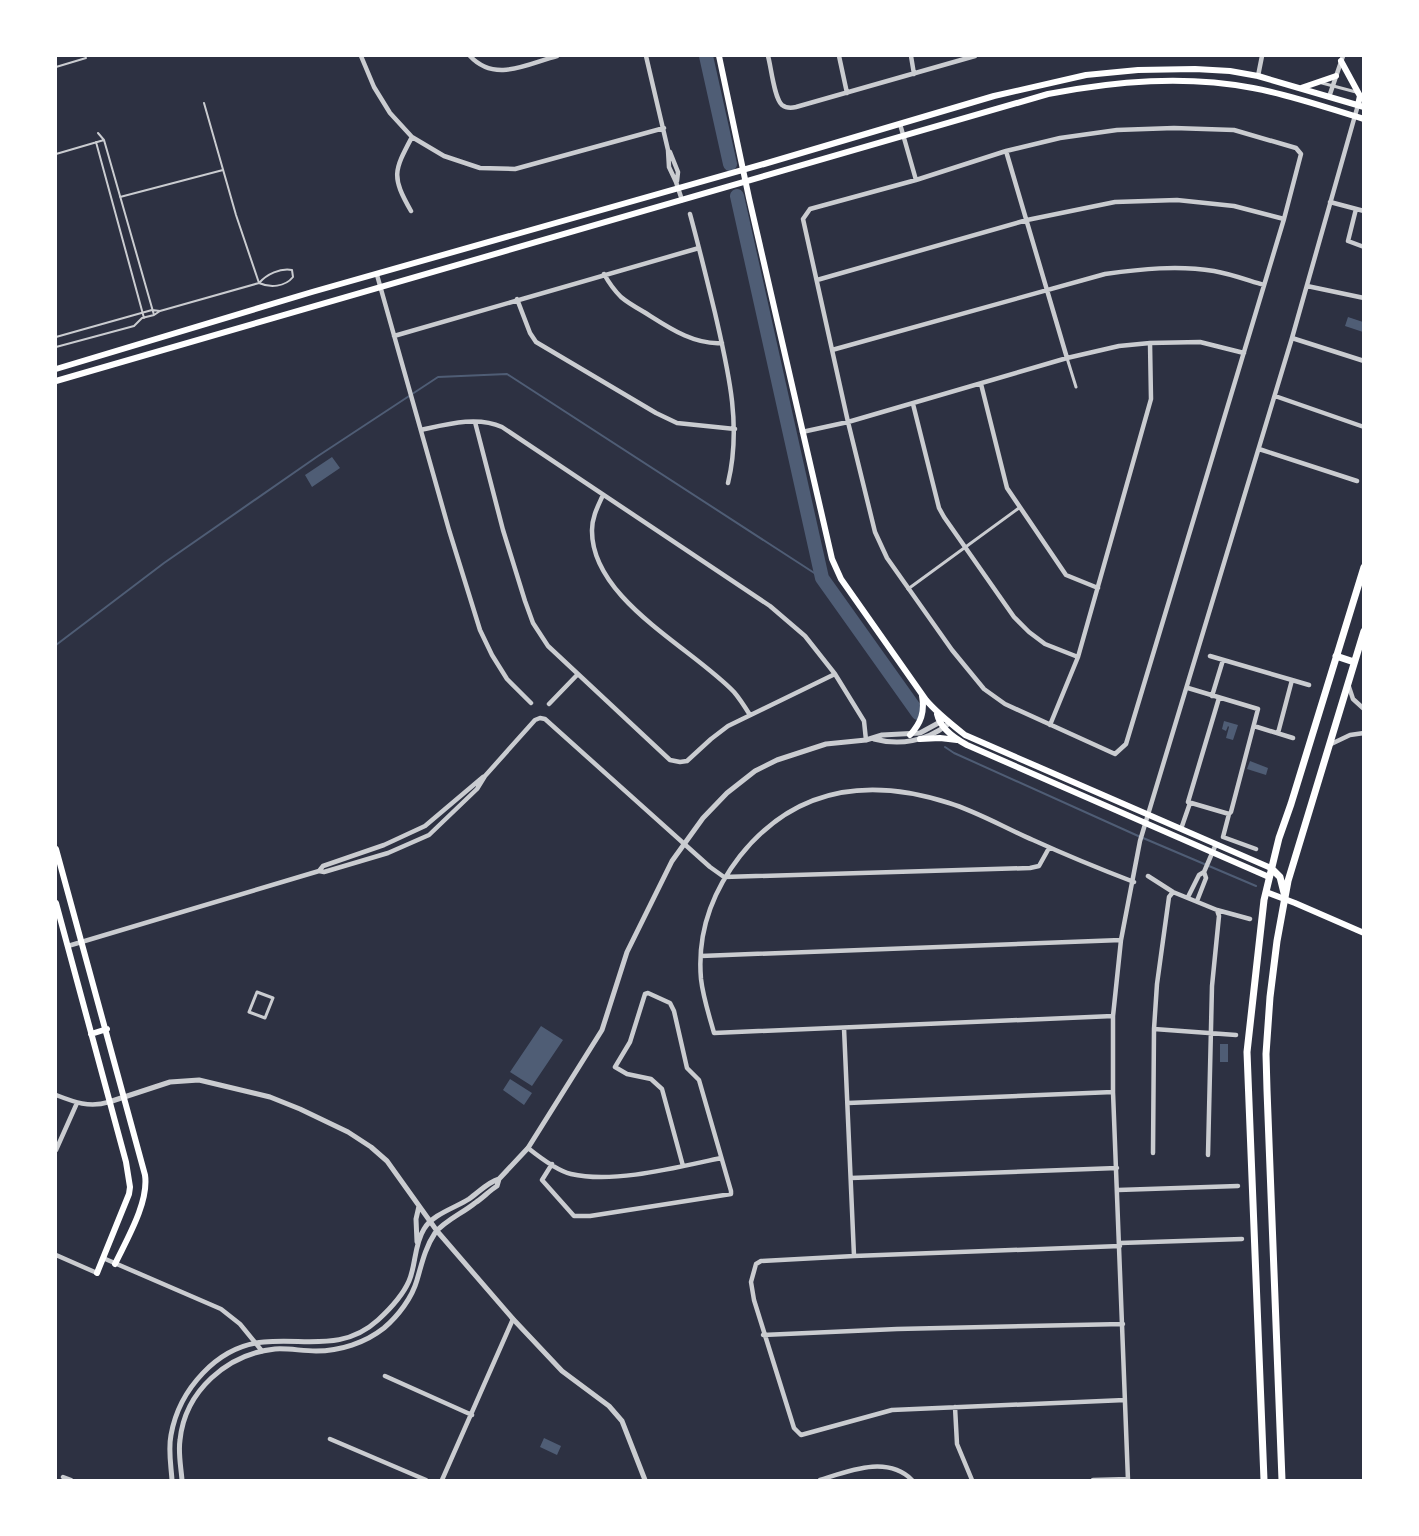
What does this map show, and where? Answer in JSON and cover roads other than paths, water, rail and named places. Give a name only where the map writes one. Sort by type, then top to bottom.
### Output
[{"type":"main road","points":[[719,56],[802,432],[836,570],[937,714],[942,725],[958,740]]},
{"type":"main road","points":[[56,369],[677,185],[743,170],[994,96],[1086,75],[1138,70],[1195,69],[1258,76],[1361,106],[1360,96],[1342,58]]},
{"type":"main road","points":[[1301,88],[1336,76]]},
{"type":"main road","points":[[56,381],[1048,94],[1088,86],[1139,81],[1194,81],[1228,84],[1296,98],[1364,119]]},
{"type":"main road","points":[[1264,1480],[1247,1052],[1266,892],[1271,868],[1364,567]]},
{"type":"main road","points":[[1282,1480],[1266,1054],[1270,997],[1284,898],[1291,868],[1364,631]]},
{"type":"main road","points":[[1336,656],[1354,662]]},
{"type":"main road","points":[[910,735],[922,717],[924,708],[921,693]]},
{"type":"main road","points":[[937,714],[949,720],[971,738],[1271,868],[1280,877],[1284,898]]},
{"type":"main road","points":[[920,740],[940,738],[958,740],[1146,824],[1211,856],[1269,877],[1280,877],[1291,868]]},
{"type":"main road","points":[[56,849],[142,1157],[147,1184],[115,1264]]},
{"type":"main road","points":[[1266,892],[1364,933]]},
{"type":"main road","points":[[56,903],[126,1161],[130,1186],[129,1194],[97,1273]]},
{"type":"main road","points":[[91,1034],[107,1029]]},
{"type":"main road","points":[[126,1161],[142,1157]]},
{"type":"street","points":[[361,56],[379,96],[390,113],[412,137],[444,156],[480,168],[515,169],[664,128]]},
{"type":"street","points":[[470,56],[487,69],[503,71],[546,57],[557,56]]},
{"type":"street","points":[[646,56],[668,150],[678,172],[677,185],[682,200]]},
{"type":"street","points":[[768,56],[777,97],[781,104],[788,108],[975,56]]},
{"type":"street","points":[[839,56],[847,93]]},
{"type":"street","points":[[910,56],[915,74]]},
{"type":"street","points":[[1258,76],[1262,56]]},
{"type":"street","points":[[1329,97],[1342,58]]},
{"type":"street","points":[[1320,82],[1358,93]]},
{"type":"street","points":[[1093,1480],[1128,1480],[1113,1092],[1113,1016],[1121,940],[1140,842],[1275,396],[1355,116],[1361,106]]},
{"type":"street","points":[[900,124],[916,180]]},
{"type":"street","points":[[1174,128],[1234,130],[1296,147],[1300,154],[1284,219],[1126,744],[1115,754],[1005,704],[984,689],[952,650],[887,558],[875,532],[831,350],[803,219],[810,209],[916,180],[1006,151],[1060,138],[1117,130],[1174,128]]},
{"type":"street","points":[[411,211],[399,188],[397,171],[412,137]]},
{"type":"street","points":[[1006,151],[1076,387]]},
{"type":"street","points":[[817,280],[1028,220],[1115,202],[1177,200],[1234,206],[1284,219]]},
{"type":"street","points":[[1330,202],[1364,211]]},
{"type":"street","points":[[1356,209],[1348,241],[1364,247]]},
{"type":"street","points":[[690,214],[729,376],[735,429],[734,462],[728,483]]},
{"type":"street","points":[[394,336],[699,248]]},
{"type":"street","points":[[831,350],[1105,274],[1182,268],[1213,271],[1264,285]]},
{"type":"street","points":[[604,274],[613,289],[623,299],[668,327],[703,342],[722,343]]},
{"type":"street","points":[[377,275],[449,530],[480,630],[507,679],[531,703]]},
{"type":"street","points":[[1307,286],[1364,298]]},
{"type":"street","points":[[517,299],[530,333],[536,342],[556,354],[677,423],[735,429]]},
{"type":"street","points":[[1292,338],[1364,361]]},
{"type":"street","points":[[802,432],[848,422],[1067,358],[1119,346],[1200,342],[1244,353]]},
{"type":"street","points":[[1050,725],[1078,657],[1151,399],[1150,343]]},
{"type":"street","points":[[981,384],[1007,489],[1066,575],[1098,588]]},
{"type":"street","points":[[1275,396],[1364,427]]},
{"type":"street","points":[[913,404],[939,508],[964,547],[1014,617],[1029,632],[1046,644],[1078,657]]},
{"type":"street","points":[[421,430],[452,423],[475,422],[491,422],[502,427],[770,606],[805,636],[836,674],[864,721],[869,739]]},
{"type":"street","points":[[475,422],[503,530],[533,623],[548,646],[670,760],[681,762],[687,760],[728,726],[836,674]]},
{"type":"street","points":[[1259,450],[1357,481]]},
{"type":"street","points":[[603,495],[594,514],[592,530],[594,545],[603,572],[616,592],[736,694],[750,715]]},
{"type":"street","points":[[908,589],[1019,508]]},
{"type":"street","points":[[1210,656],[1309,685]]},
{"type":"street","points":[[1212,696],[1223,660]]},
{"type":"street","points":[[549,704],[578,674]]},
{"type":"street","points":[[1278,733],[1292,680]]},
{"type":"street","points":[[1348,682],[1353,699],[1364,709]]},
{"type":"street","points":[[1188,688],[1258,709],[1223,837],[1256,849]]},
{"type":"street","points":[[1181,829],[1220,698]]},
{"type":"street","points":[[319,871],[322,866],[384,845],[425,826],[485,776],[535,720],[540,718],[545,719],[724,877],[1030,868],[1039,866],[1049,848]]},
{"type":"street","points":[[869,739],[882,742],[920,740],[949,720]]},
{"type":"street","points":[[182,1480],[180,1439],[188,1408],[215,1374],[232,1362],[262,1352],[287,1349],[317,1351],[357,1344],[384,1328],[402,1310],[416,1282],[424,1253],[437,1230],[497,1186],[499,1179],[528,1148],[602,1030],[627,952],[657,890],[684,843],[720,800],[755,771],[808,749],[882,735],[910,735],[942,725]]},
{"type":"street","points":[[1254,726],[1293,738]]},
{"type":"street","points":[[1329,745],[1350,735],[1364,733]]},
{"type":"street","points":[[68,946],[319,871],[324,872],[388,853],[429,835],[463,804],[485,776]]},
{"type":"street","points":[[1113,1016],[714,1032],[701,979],[701,956],[707,918],[724,877],[748,846],[781,818],[802,804],[825,795],[849,791],[897,790],[951,803],[1049,848],[1134,882]]},
{"type":"street","points":[[1190,803],[1229,814]]},
{"type":"street","points":[[1188,897],[1199,875],[1204,872],[1216,844]]},
{"type":"street","points":[[1197,901],[1206,878],[1204,872]]},
{"type":"street","points":[[1148,876],[1173,892],[1217,910],[1250,919]]},
{"type":"street","points":[[1153,1153],[1156,984],[1169,897],[1173,892]]},
{"type":"street","points":[[1208,1155],[1212,986],[1220,916],[1217,910]]},
{"type":"street","points":[[701,956],[1121,940]]},
{"type":"street","points":[[257,992],[273,998],[265,1018],[249,1012],[257,992]]},
{"type":"street","points":[[552,1164],[542,1178],[543,1183],[574,1216],[590,1216],[730,1194],[732,1191],[699,1080],[687,1068],[674,1011],[670,1003],[646,993],[630,1042],[615,1067],[627,1074],[651,1079],[662,1089],[683,1166]]},
{"type":"street","points":[[844,1028],[854,1256]]},
{"type":"street","points":[[1154,1029],[1236,1035]]},
{"type":"street","points":[[56,1095],[77,1103],[97,1105],[170,1082],[187,1080],[210,1082],[270,1097],[322,1119],[371,1147],[387,1161],[430,1222],[513,1319],[562,1371],[609,1406],[622,1421],[645,1480]]},
{"type":"street","points":[[848,1103],[1113,1092]]},
{"type":"street","points":[[56,1150],[77,1103]]},
{"type":"street","points":[[528,1148],[568,1174],[594,1177],[614,1177],[721,1158]]},
{"type":"street","points":[[851,1178],[1117,1168]]},
{"type":"street","points":[[172,1480],[169,1450],[179,1404],[204,1371],[228,1353],[256,1343],[320,1343],[339,1340],[357,1334],[376,1322],[397,1302],[409,1281],[423,1229],[430,1222],[499,1179]]},
{"type":"street","points":[[1118,1190],[1238,1186]]},
{"type":"street","points":[[417,1247],[418,1206]]},
{"type":"street","points":[[1125,1400],[892,1410],[801,1435],[794,1428],[763,1335],[751,1282],[756,1264],[761,1261],[854,1256],[1242,1239]]},
{"type":"street","points":[[56,1255],[97,1273]]},
{"type":"street","points":[[103,1258],[221,1309],[240,1324],[262,1352]]},
{"type":"street","points":[[442,1480],[513,1319]]},
{"type":"street","points":[[763,1335],[897,1329],[1123,1324]]},
{"type":"street","points":[[385,1376],[472,1415]]},
{"type":"street","points":[[955,1407],[957,1444],[972,1480]]},
{"type":"street","points":[[330,1439],[426,1480]]},
{"type":"street","points":[[820,1480],[858,1468],[876,1466],[905,1474],[912,1480]]},
{"type":"street","points":[[63,1478],[71,1480]]},
{"type":"lane","points":[[56,67],[86,58]]},
{"type":"lane","points":[[204,103],[259,283]]},
{"type":"lane","points":[[98,134],[104,140],[154,315]]},
{"type":"lane","points":[[56,154],[104,140]]},
{"type":"lane","points":[[96,142],[144,318]]},
{"type":"lane","points":[[120,197],[223,170]]},
{"type":"lane","points":[[56,347],[134,326],[144,318],[160,311],[259,283],[268,274],[292,270],[293,277],[289,282],[270,287],[259,283]]},
{"type":"lane","points":[[56,337],[143,312],[160,311]]},
{"type":"water","points":[[1348,317],[1363,322],[1363,332],[1345,326]]},
{"type":"water","points":[[332,457],[340,468],[312,487],[305,475]]},
{"type":"water","points":[[1224,721],[1238,725],[1233,740],[1226,738],[1229,727],[1226,731],[1222,729]]},
{"type":"water","points":[[1250,761],[1268,768],[1266,775],[1247,769]]},
{"type":"water","points":[[541,1026],[563,1040],[532,1086],[510,1072]]},
{"type":"water","points":[[1220,1044],[1228,1044],[1228,1062],[1220,1062]]},
{"type":"water","points":[[510,1079],[532,1093],[524,1105],[503,1090]]},
{"type":"water","points":[[544,1438],[561,1446],[557,1455],[540,1447]]},
{"type":"waterway","points":[[706,56],[730,164]]},
{"type":"waterway","points":[[737,196],[822,578],[918,713]]},
{"type":"waterway","points":[[56,645],[164,563],[318,456],[438,377],[507,374],[822,578]]},
{"type":"waterway","points":[[945,747],[1136,835],[1256,886]]}]
